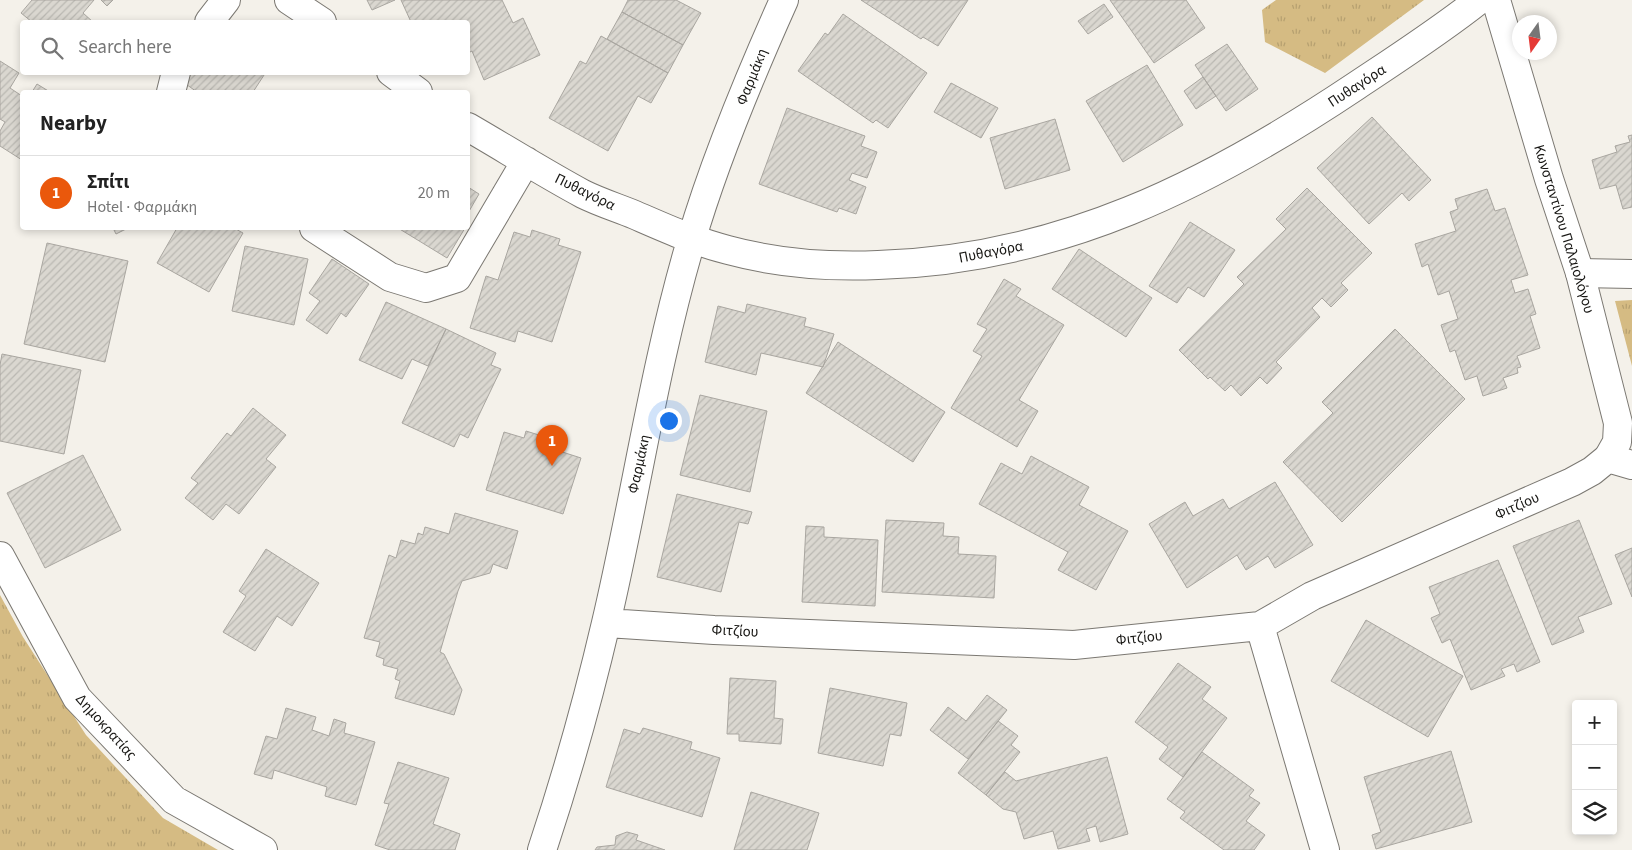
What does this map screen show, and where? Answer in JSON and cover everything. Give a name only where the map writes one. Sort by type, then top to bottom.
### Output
[{"type":"street","points":[[211,20],[226,0]]},
{"type":"street","points":[[289,0],[319,20]]},
{"type":"street","name":"Φαρμάκη","points":[[542,850],[569,768],[607,623],[647,426],[676,296],[692,239],[732,127],[784,0]]},
{"type":"street","name":"Πυθαγόρα","points":[[470,128],[585,195],[692,239],[730,251],[801,263],[849,266],[905,264],[966,258],[1028,244],[1089,226],[1140,207],[1202,179],[1270,140],[1419,44],[1480,0]]},
{"type":"street","name":"Κωνσταντίνου Παλαιολόγου","points":[[1496,0],[1549,179],[1580,274],[1618,423],[1616,442],[1620,462]]},
{"type":"street","points":[[172,90],[175,75]]},
{"type":"street","points":[[395,75],[415,90]]},
{"type":"street","points":[[317,230],[390,276],[426,288],[457,278],[526,161]]},
{"type":"street","points":[[1580,274],[1632,274]]},
{"type":"street","name":"Φιτζίου","points":[[607,623],[714,630],[1074,645],[1260,626],[1312,596],[1572,482],[1592,471],[1620,462]]},
{"type":"street","name":"Δημοκρατίας","points":[[0,556],[77,698],[174,800],[263,850]]},
{"type":"street","points":[[1260,626],[1325,850]]},
{"type":"green space","points":[[1276,0],[1424,0],[1325,73],[1265,42],[1262,10]]},
{"type":"green space","points":[[1632,300],[1632,366],[1615,301]]},
{"type":"green space","points":[[0,595],[23,637],[86,735],[163,818],[218,850],[0,850]]},
{"type":"building","points":[[32,0],[94,0],[83,13],[91,20],[30,20],[21,13]]},
{"type":"building","points":[[101,0],[113,0],[107,6]]},
{"type":"building","points":[[367,0],[395,0],[372,10]]},
{"type":"building","points":[[401,0],[502,0],[513,23],[523,18],[540,55],[484,80],[472,51],[470,52],[470,20],[410,20]]},
{"type":"building","points":[[628,0],[676,0],[701,13],[683,45],[622,12]]},
{"type":"building","points":[[861,0],[968,0],[938,46],[923,37],[921,39]]},
{"type":"building","points":[[1110,0],[1186,0],[1205,28],[1154,63]]},
{"type":"building","points":[[1104,4],[1113,17],[1088,34],[1078,21]]},
{"type":"building","points":[[622,12],[683,45],[668,73],[607,39]]},
{"type":"building","points":[[843,14],[927,73],[888,128],[876,120],[873,123],[798,71],[825,33],[828,35]]},
{"type":"building","points":[[601,36],[668,73],[651,103],[638,96],[608,151],[549,118],[580,61],[586,64]]},
{"type":"building","points":[[1227,44],[1258,89],[1226,111],[1195,65]]},
{"type":"building","points":[[0,61],[19,73],[10,88],[20,95],[20,159],[0,146],[0,131],[5,122],[0,119]]},
{"type":"building","points":[[1147,65],[1183,125],[1123,162],[1086,101]]},
{"type":"building","points":[[187,75],[264,75],[254,90],[194,90],[183,82]]},
{"type":"building","points":[[1203,77],[1216,96],[1196,109],[1184,91]]},
{"type":"building","points":[[951,83],[998,108],[981,138],[934,112]]},
{"type":"building","points":[[37,84],[47,90],[33,90]]},
{"type":"building","points":[[787,108],[865,136],[861,146],[877,152],[867,178],[852,173],[849,180],[866,187],[856,214],[839,208],[837,212],[759,184]]},
{"type":"building","points":[[1372,117],[1431,180],[1409,201],[1402,193],[1369,224],[1317,168]]},
{"type":"building","points":[[1055,119],[1070,170],[1005,189],[990,138]]},
{"type":"building","points":[[1632,135],[1632,207],[1623,209],[1616,185],[1600,189],[1592,160],[1617,152],[1615,146],[1630,142],[1628,136]]},
{"type":"building","points":[[470,188],[479,194],[470,210]]},
{"type":"building","points":[[1307,188],[1372,253],[1341,283],[1348,290],[1331,307],[1322,298],[1312,308],[1320,317],[1276,362],[1282,368],[1267,384],[1260,377],[1241,396],[1231,385],[1225,391],[1210,377],[1208,379],[1179,350],[1244,284],[1237,277],[1286,229],[1276,219]]},
{"type":"building","points":[[1487,189],[1495,211],[1505,208],[1528,275],[1511,280],[1515,293],[1528,289],[1536,314],[1530,316],[1540,348],[1517,356],[1521,367],[1517,368],[1518,373],[1503,378],[1507,388],[1483,396],[1477,376],[1465,380],[1455,350],[1450,352],[1441,325],[1458,319],[1449,291],[1438,295],[1428,264],[1422,267],[1415,244],[1456,231],[1450,212],[1458,209],[1455,199]]},
{"type":"building","points":[[1190,222],[1235,250],[1204,297],[1188,287],[1177,303],[1149,286]]},
{"type":"building","points":[[114,230],[124,230],[116,234]]},
{"type":"building","points":[[176,230],[238,230],[243,233],[209,292],[157,263]]},
{"type":"building","points":[[401,230],[464,230],[447,258]]},
{"type":"building","points":[[532,230],[560,239],[558,245],[581,252],[552,342],[518,331],[515,342],[470,328],[486,276],[498,280],[514,232],[530,237]]},
{"type":"building","points":[[47,243],[128,261],[105,362],[24,344]]},
{"type":"building","points":[[245,246],[308,259],[294,325],[232,311]]},
{"type":"building","points":[[1079,249],[1152,298],[1126,337],[1052,289]]},
{"type":"building","points":[[332,259],[369,284],[346,317],[341,313],[327,334],[306,320],[320,301],[309,293]]},
{"type":"building","points":[[1004,279],[1021,289],[1016,296],[1064,325],[1019,400],[1038,411],[1017,447],[951,408],[982,356],[973,351],[987,329],[977,324]]},
{"type":"building","points":[[386,302],[446,329],[428,366],[412,359],[402,379],[359,360]]},
{"type":"building","points":[[747,304],[806,318],[804,326],[834,334],[823,367],[761,353],[756,375],[705,362],[718,306],[745,313]]},
{"type":"building","points":[[446,329],[496,353],[491,365],[501,369],[468,438],[460,434],[454,447],[402,423]]},
{"type":"building","points":[[1395,329],[1465,399],[1342,522],[1283,462],[1333,413],[1322,402]]},
{"type":"building","points":[[838,342],[945,412],[913,462],[806,393]]},
{"type":"building","points":[[2,354],[81,370],[64,454],[0,441],[0,365]]},
{"type":"building","points":[[700,395],[767,411],[750,492],[680,475]]},
{"type":"building","points":[[253,408],[286,435],[266,459],[276,467],[239,514],[226,504],[213,520],[185,498],[198,483],[191,478],[227,433],[231,436]]},
{"type":"building","points":[[526,431],[555,440],[553,449],[581,458],[563,514],[486,490],[504,432],[524,438]]},
{"type":"building","points":[[83,455],[121,530],[45,568],[7,493]]},
{"type":"building","points":[[1031,456],[1089,487],[1079,505],[1128,531],[1096,590],[1058,570],[1068,552],[979,504],[1001,463],[1022,474]]},
{"type":"building","points":[[1275,482],[1313,545],[1275,568],[1268,556],[1246,570],[1237,555],[1187,588],[1149,524],[1185,502],[1193,516],[1223,499],[1229,509]]},
{"type":"building","points":[[677,494],[752,512],[748,524],[739,522],[721,592],[657,577]]},
{"type":"building","points":[[455,513],[518,531],[507,569],[493,564],[490,573],[462,581],[458,591],[440,652],[444,654],[462,690],[454,715],[395,698],[400,681],[395,679],[398,669],[383,665],[384,659],[376,656],[380,642],[364,638],[389,555],[396,558],[401,540],[415,544],[418,533],[423,535],[425,527],[449,534]]},
{"type":"building","points":[[886,520],[944,523],[943,536],[959,537],[958,554],[996,556],[994,598],[882,592]]},
{"type":"building","points":[[1579,520],[1612,604],[1578,617],[1584,632],[1552,645],[1513,546]]},
{"type":"building","points":[[806,526],[824,527],[824,537],[878,540],[875,606],[802,602]]},
{"type":"building","points":[[1632,548],[1632,597],[1615,555]]},
{"type":"building","points":[[266,549],[319,583],[292,626],[277,616],[255,651],[223,632],[246,596],[239,591]]},
{"type":"building","points":[[1498,560],[1540,662],[1517,672],[1514,664],[1501,669],[1505,676],[1471,690],[1450,639],[1442,643],[1431,618],[1440,614],[1429,587]]},
{"type":"building","points":[[1366,620],[1463,676],[1428,737],[1331,681]]},
{"type":"building","points":[[1178,663],[1211,687],[1202,699],[1227,718],[1183,777],[1159,759],[1168,747],[1135,722]]},
{"type":"building","points":[[730,678],[776,681],[774,718],[783,719],[781,744],[739,741],[739,734],[727,734]]},
{"type":"building","points":[[830,688],[907,703],[901,736],[890,734],[883,766],[818,753]]},
{"type":"building","points":[[987,695],[1007,710],[968,759],[930,730],[948,707],[966,721]]},
{"type":"building","points":[[286,708],[316,717],[312,730],[329,736],[334,719],[346,723],[344,733],[375,742],[356,805],[325,796],[327,787],[274,770],[272,779],[254,774],[266,736],[277,739]]},
{"type":"building","points":[[998,721],[1018,736],[1011,745],[1020,752],[986,795],[958,773]]},
{"type":"building","points":[[643,728],[692,742],[690,749],[720,758],[702,817],[606,787],[624,729],[640,734]]},
{"type":"building","points":[[1451,751],[1472,822],[1376,849],[1372,835],[1381,832],[1364,777]]},
{"type":"building","points":[[1202,752],[1254,790],[1249,796],[1260,803],[1246,821],[1265,835],[1254,850],[1224,850],[1180,818],[1185,812],[1167,799]]},
{"type":"building","points":[[1107,757],[1128,834],[1100,842],[1096,826],[1086,829],[1090,841],[1058,849],[1053,831],[1024,839],[1016,812],[1003,809],[986,795],[1005,772],[1016,781]]},
{"type":"building","points":[[398,762],[449,778],[433,824],[460,834],[455,850],[390,850],[375,845],[389,804],[384,803]]},
{"type":"building","points":[[751,792],[819,813],[807,850],[734,850]]},
{"type":"building","points":[[627,832],[638,835],[636,840],[665,850],[595,850],[597,847],[615,845],[616,836]]},
{"type":"place","name":"Σπίτι","points":[[552,466]]}]
